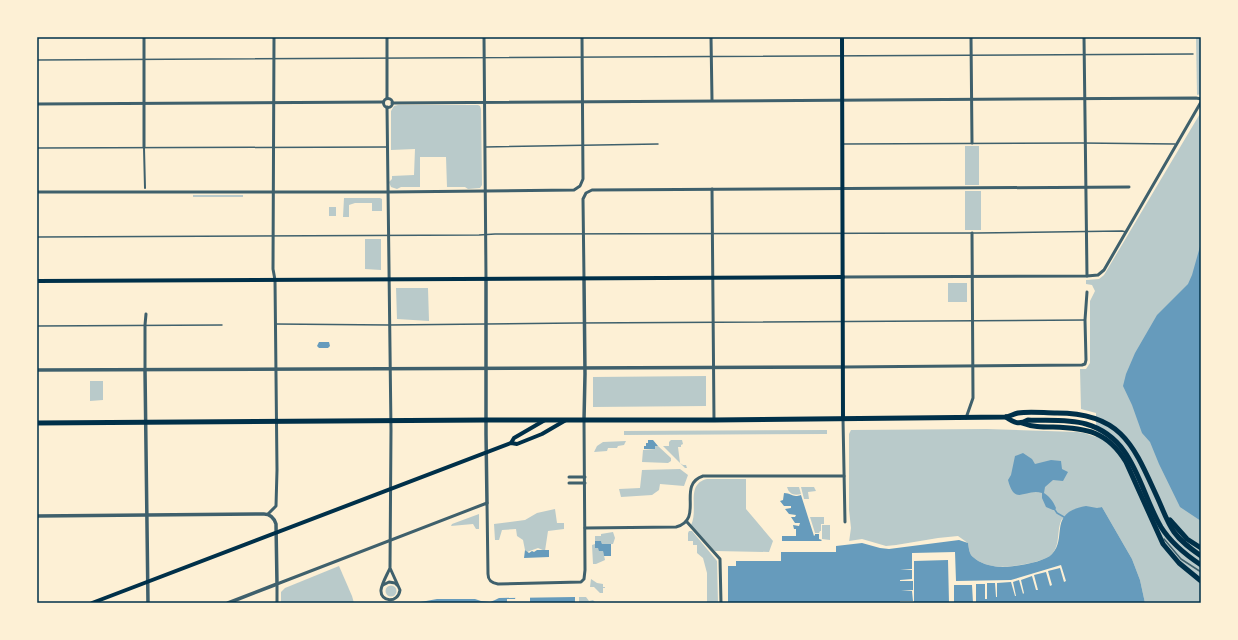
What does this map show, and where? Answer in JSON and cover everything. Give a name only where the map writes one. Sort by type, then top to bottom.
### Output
[{"type":"highway","points":[[37,423],[966,418],[1006,417],[1017,413],[1069,413],[1095,418],[1111,426],[1124,438],[1137,454],[1170,526],[1186,545],[1201,556]]},
{"type":"highway","points":[[1006,417],[1014,423],[1022,423],[1031,426],[1095,430],[1110,443],[1123,458],[1155,527],[1172,556],[1184,568],[1201,581]]},
{"type":"highway","points":[[1022,423],[1028,420],[1079,422],[1108,435],[1123,448],[1133,465],[1155,514],[1164,530],[1177,546],[1201,565]]},
{"type":"highway","points":[[1164,513],[1186,539],[1201,548]]},
{"type":"main road","points":[[842,37],[843,419]]},
{"type":"main road","points":[[37,281],[843,277]]},
{"type":"main road","points":[[511,443],[514,438],[546,420]]},
{"type":"main road","points":[[92,603],[486,452],[511,443],[517,444],[542,434],[566,420]]},
{"type":"street","points":[[144,37],[145,188]]},
{"type":"street","points":[[268,514],[276,506],[277,470],[275,280],[273,274],[274,37]]},
{"type":"street","points":[[37,104],[383,102],[387,98],[387,37]]},
{"type":"street","points":[[484,37],[488,578],[495,584],[578,583],[584,579],[585,367],[583,199],[586,193],[592,190],[1128,187]]},
{"type":"street","points":[[37,192],[388,192],[576,189],[580,186],[583,179],[582,37]]},
{"type":"street","points":[[711,37],[712,100]]},
{"type":"street","points":[[971,37],[972,143]]},
{"type":"street","points":[[1084,37],[1087,276]]},
{"type":"street","points":[[387,98],[391,100],[392,103]]},
{"type":"street","points":[[387,107],[390,107],[392,103],[712,100],[1196,98],[1201,101],[1102,273],[1098,275],[843,277]]},
{"type":"street","points":[[383,102],[387,107],[390,568],[381,592],[386,599],[390,600],[397,597],[399,592],[399,587],[390,568]]},
{"type":"street","points":[[712,189],[714,420]]},
{"type":"street","points":[[966,418],[973,398],[972,233]]},
{"type":"street","points":[[37,370],[1081,366],[1085,364],[1086,360],[1087,292]]},
{"type":"street","points":[[146,314],[145,422],[148,603]]},
{"type":"street","points":[[843,419],[845,522]]},
{"type":"street","points":[[585,528],[682,526],[690,517],[691,485],[696,479],[703,476],[844,476]]},
{"type":"street","points":[[569,477],[585,477]]},
{"type":"street","points":[[569,483],[585,483]]},
{"type":"street","points":[[228,603],[487,503]]},
{"type":"street","points":[[37,516],[268,514],[274,519],[277,532],[277,603]]},
{"type":"street","points":[[687,522],[720,559],[721,603]]},
{"type":"street","points":[[382,587],[386,582],[392,582],[399,587]]},
{"type":"lane","points":[[37,60],[1194,54]]},
{"type":"lane","points":[[842,144],[1085,143],[1177,145]]},
{"type":"lane","points":[[485,147],[658,144]]},
{"type":"lane","points":[[37,148],[387,147]]},
{"type":"lane","points":[[37,237],[1126,232]]},
{"type":"lane","points":[[275,324],[389,325],[584,322],[1086,320]]},
{"type":"lane","points":[[37,326],[222,325]]},
{"type":"lane","points":[[1155,527],[1169,546],[1181,558],[1201,572]]},
{"type":"shaded area","points":[[1196,37],[1201,37],[1201,94],[1197,95]]},
{"type":"shaded area","points":[[394,106],[480,106],[482,185],[480,188],[468,189],[465,187],[447,187],[446,157],[420,157],[420,187],[401,187],[397,189],[391,187],[389,182],[392,179],[392,176],[414,175],[415,149],[391,150],[391,111]]},
{"type":"shaded area","points":[[1201,112],[1201,603],[1145,603],[1140,580],[1132,559],[1102,507],[1062,519],[1059,528],[1057,546],[1052,554],[1042,560],[1018,565],[999,567],[981,563],[972,556],[969,551],[968,543],[886,547],[849,542],[851,528],[849,510],[849,434],[851,430],[987,429],[1077,432],[1096,437],[1096,413],[1081,409],[1080,369],[1086,369],[1090,363],[1090,301],[1095,291],[1092,285],[1086,284],[1086,280],[1099,279],[1104,275]]},
{"type":"shaded area","points":[[965,146],[979,146],[979,185],[965,185]]},
{"type":"shaded area","points":[[965,191],[981,191],[981,230],[965,230]]},
{"type":"shaded area","points":[[193,195],[243,195],[243,197],[193,197]]},
{"type":"shaded area","points":[[344,198],[380,198],[382,199],[382,211],[372,211],[372,203],[355,203],[349,205],[349,217],[343,217]]},
{"type":"shaded area","points":[[329,207],[336,207],[336,216],[329,216]]},
{"type":"shaded area","points":[[365,239],[381,239],[381,270],[365,269]]},
{"type":"shaded area","points":[[948,283],[967,283],[967,302],[948,302]]},
{"type":"shaded area","points":[[396,288],[428,288],[429,321],[397,319]]},
{"type":"shaded area","points":[[706,376],[706,406],[593,407],[593,377]]},
{"type":"shaded area","points":[[90,381],[103,381],[103,400],[90,401]]},
{"type":"shaded area","points":[[827,430],[827,434],[624,435],[624,431]]},
{"type":"shaded area","points":[[671,440],[682,440],[683,444],[681,447],[678,447],[680,463],[663,446],[669,446],[669,442]]},
{"type":"shaded area","points":[[626,441],[624,445],[618,446],[617,448],[608,448],[607,451],[594,452],[597,446],[603,442]]},
{"type":"shaded area","points":[[655,446],[658,446],[671,458],[671,461],[668,463],[642,462],[643,450],[655,449]]},
{"type":"shaded area","points":[[680,469],[688,475],[684,486],[660,484],[659,490],[652,495],[621,497],[619,489],[640,488],[642,470]]},
{"type":"shaded area","points":[[707,479],[746,479],[746,509],[773,541],[769,552],[715,551],[691,525],[694,512],[694,492],[696,486],[700,482]]},
{"type":"shaded area","points":[[787,487],[799,487],[801,494],[792,494]]},
{"type":"shaded area","points":[[801,487],[814,487],[816,491],[808,492],[809,499],[804,499]]},
{"type":"shaded area","points":[[555,509],[557,523],[564,523],[564,529],[548,531],[545,551],[538,548],[527,552],[525,550],[523,540],[517,536],[516,529],[502,530],[499,540],[495,540],[494,524],[525,520],[537,513]]},
{"type":"shaded area","points":[[479,514],[479,529],[476,529],[473,524],[451,526],[452,524]]},
{"type":"shaded area","points":[[810,517],[824,517],[824,524],[821,524],[821,531],[819,533],[815,533]]},
{"type":"shaded area","points":[[822,525],[830,525],[830,540],[822,539]]},
{"type":"shaded area","points":[[689,531],[692,531],[717,561],[718,603],[707,603],[707,573],[703,558],[697,553],[697,545],[693,545],[693,541],[688,541]]},
{"type":"shaded area","points":[[613,532],[615,538],[613,544],[602,544],[601,541],[595,541],[595,536],[601,536],[601,534]]},
{"type":"shaded area","points":[[595,544],[595,548],[603,551],[605,560],[593,564],[592,545]]},
{"type":"shaded area","points":[[339,566],[354,603],[281,603],[281,592],[285,588]]},
{"type":"shaded area","points":[[591,579],[597,583],[603,584],[603,587],[605,588],[603,588],[603,593],[600,593],[594,587],[590,587]]},
{"type":"shaded area","points":[[389,586],[393,586],[395,587],[395,595],[389,596],[386,593],[386,589]]},
{"type":"shaded area","points":[[579,597],[586,597],[589,601],[593,600],[596,603],[579,603]]},
{"type":"water","points":[[1201,243],[1201,521],[1180,507],[1150,442],[1142,433],[1132,405],[1123,386],[1126,374],[1135,353],[1157,315],[1188,284]]},
{"type":"water","points":[[319,342],[329,342],[330,346],[328,348],[319,348],[317,346]]},
{"type":"water","points":[[648,440],[653,440],[658,446],[655,446],[655,449],[644,449],[646,443],[648,443]]},
{"type":"water","points":[[1023,453],[1032,459],[1035,464],[1051,460],[1061,461],[1062,469],[1068,472],[1063,481],[1053,480],[1045,487],[1044,493],[1052,501],[1056,508],[1055,510],[1046,507],[1042,498],[1042,493],[1036,492],[1017,495],[1011,488],[1008,480],[1011,475],[1015,456]]},
{"type":"water","points":[[784,493],[794,496],[801,495],[814,536],[815,534],[819,534],[819,539],[822,540],[821,541],[782,541],[782,536],[796,536],[796,529],[794,529],[793,525],[799,526],[800,523],[795,523],[791,517],[795,517],[796,515],[789,514],[785,509],[791,508],[791,506],[784,506],[780,501],[783,500]]},
{"type":"water","points":[[1086,506],[1097,508],[1102,507],[1132,559],[1140,580],[1145,603],[728,603],[728,566],[736,566],[736,561],[781,561],[781,552],[836,552],[836,541],[863,541],[886,547],[958,537],[968,543],[969,551],[975,559],[985,564],[996,567],[1004,567],[1035,562],[1052,554],[1059,540],[1060,526],[1066,514],[1074,509]]},
{"type":"water","points":[[595,541],[601,541],[602,544],[611,544],[611,556],[604,556],[603,551],[599,551],[598,548],[595,548]]},
{"type":"water","points":[[525,550],[529,553],[537,550],[549,550],[549,557],[524,558]]},
{"type":"water","points":[[575,597],[575,603],[415,603],[437,599],[475,599],[490,602],[499,598]]},
{"type":"pier","points":[[958,536],[968,543],[959,540],[889,549],[862,543],[836,546],[836,540],[849,541],[862,539],[886,546]]},
{"type":"pier","points":[[955,552],[956,581],[1011,580],[1061,565],[1066,581],[1064,582],[1060,568],[1048,571],[1052,585],[1050,586],[1046,572],[1034,575],[1038,590],[1036,590],[1032,576],[1021,580],[1023,594],[1019,580],[1013,582],[1016,596],[1011,582],[997,583],[997,597],[995,583],[987,583],[987,599],[985,599],[985,584],[976,584],[976,603],[973,603],[972,585],[954,585],[954,603],[949,603],[948,560],[914,561],[914,603],[900,603],[900,601],[913,601],[912,591],[901,591],[913,590],[913,581],[900,581],[912,579],[912,570],[900,570],[912,569],[912,553]]},
{"type":"pier","points":[[516,596],[530,597],[530,602],[533,603],[507,603],[507,599],[515,599]]},
{"type":"waterway","points":[[1055,510],[1064,517]]}]
